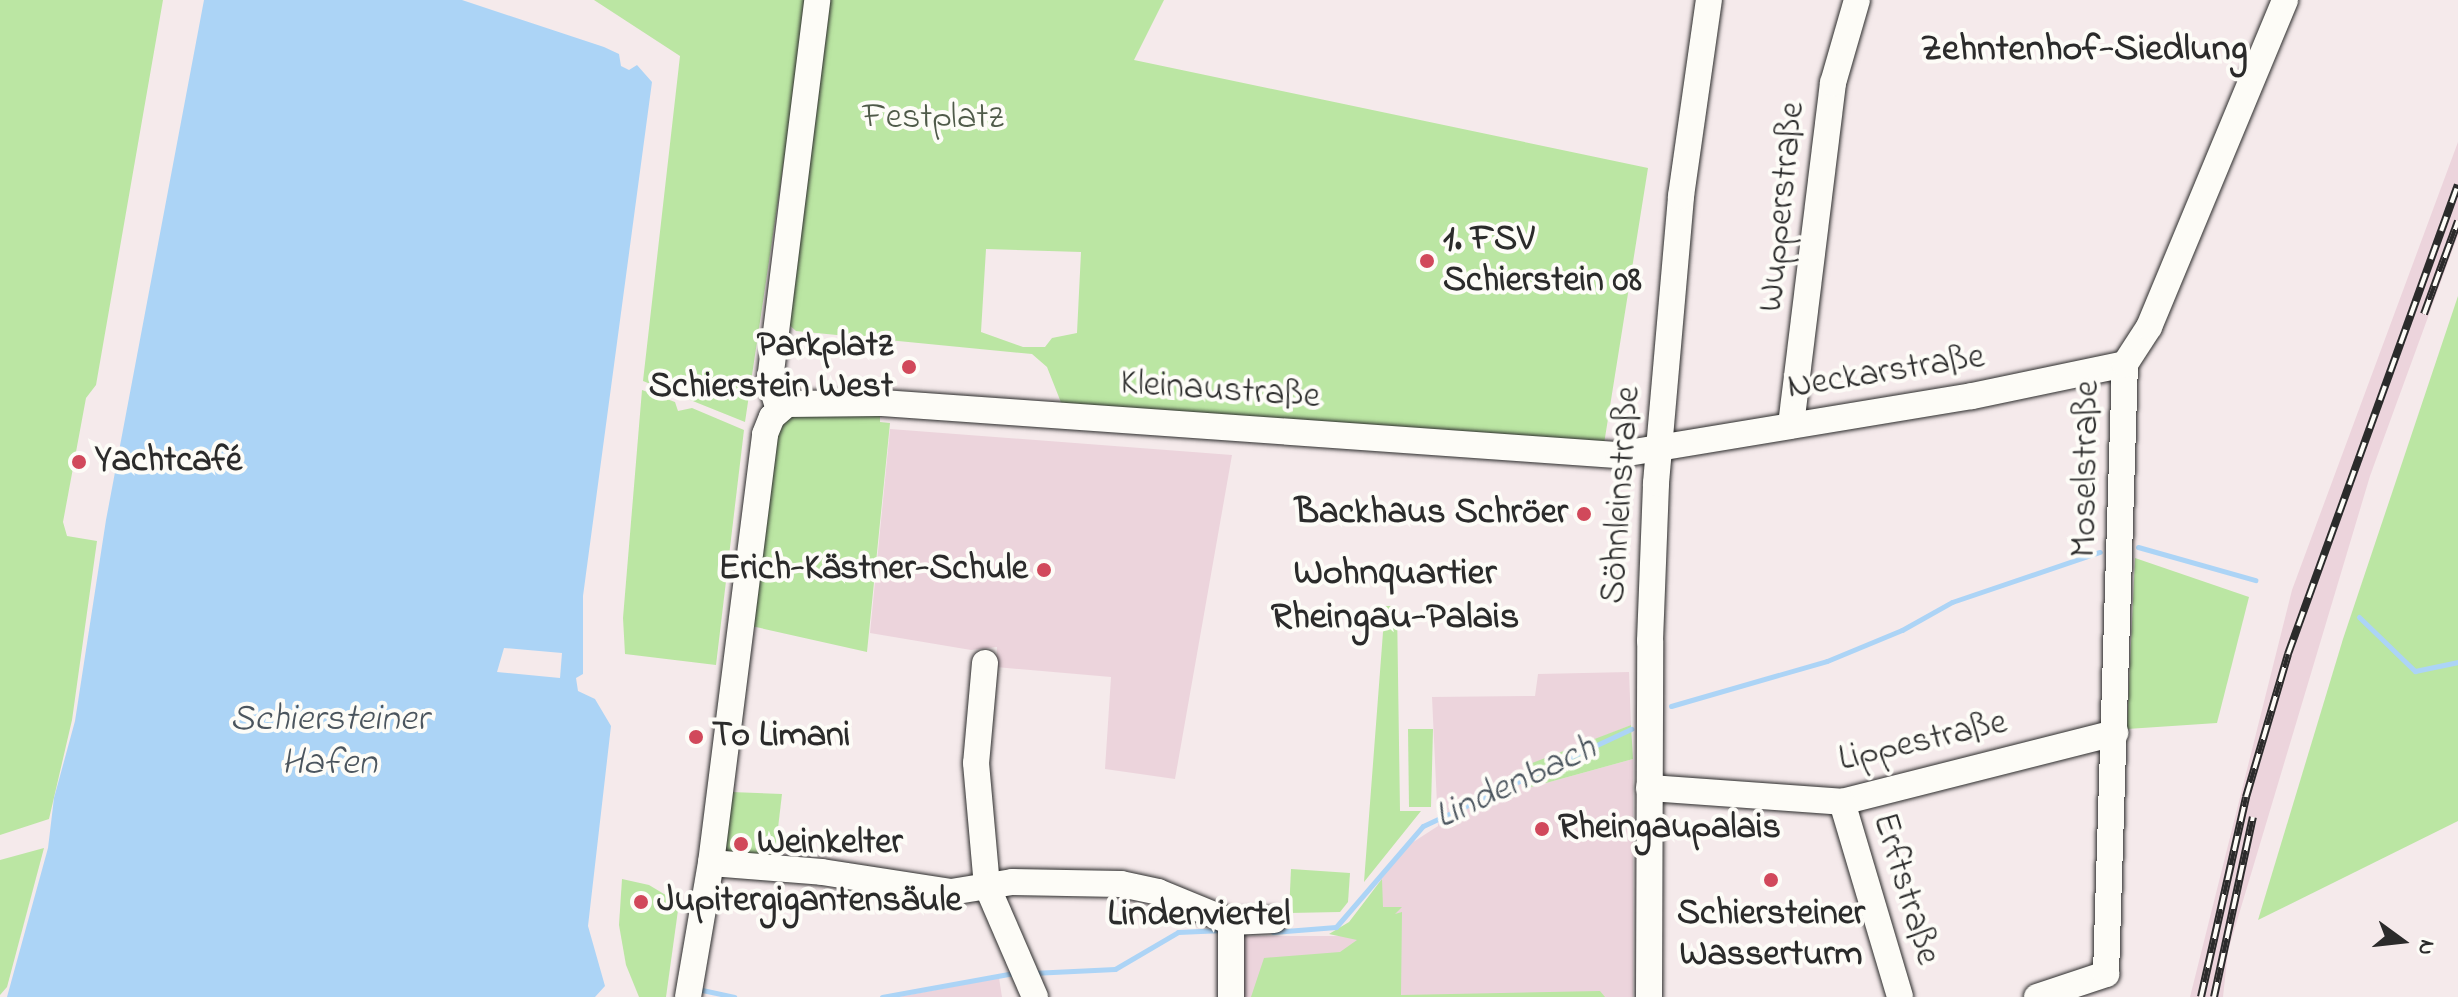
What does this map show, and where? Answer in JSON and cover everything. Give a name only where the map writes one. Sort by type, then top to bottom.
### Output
[{"type":"street","points":[[688,997],[716,864],[765,434],[779,410],[770,380],[817,0]]},
{"type":"street","name":"Söhnleinstraße","points":[[1649,997],[1649,788],[1659,451],[1681,196],[1709,0]]},
{"type":"street","name":"Wupperstraße","points":[[1791,425],[1833,83],[1857,0]]},
{"type":"street","name":"Moselstraße","points":[[2037,997],[2106,974],[2125,364],[2149,327],[2285,0]]},
{"type":"street","name":"Neckarstraße","points":[[1659,451],[1791,425],[2062,380],[2125,364]]},
{"type":"street","name":"Kleinaustraße","points":[[779,410],[806,400],[882,403],[1579,454],[1659,451]]},
{"type":"street","points":[[985,663],[976,763],[987,886],[1029,980]]},
{"type":"street","name":"Lippestraße","points":[[1649,788],[1842,802],[2115,733]]},
{"type":"street","name":"Erftstraße","points":[[1842,802],[1900,997]]},
{"type":"street","points":[[716,864],[847,875],[951,892],[987,886],[1141,887],[1231,930],[1274,920]]},
{"type":"street","points":[[1231,930],[1231,997]]},
{"type":"shaded area","points":[[2458,142],[2458,235],[2370,476],[2228,951],[2223,997],[2190,997],[2292,590]]},
{"type":"shaded area","name":"Erich-Kästner-Schule","points":[[890,429],[1232,455],[1175,779],[1105,769],[1111,677],[996,667],[997,647],[971,650],[870,633]]},
{"type":"shaded area","points":[[1629,672],[1631,725],[1527,767],[1528,788],[1633,759],[1633,997],[1243,997],[1244,936],[1340,936],[1404,848],[1438,826],[1432,697],[1535,696],[1538,674]]},
{"type":"shaded area","points":[[999,978],[1002,997],[898,997]]},
{"type":"green space","points":[[0,0],[163,0],[96,385],[86,398],[63,522],[67,536],[97,541],[72,720],[49,819],[0,835]]},
{"type":"green space","points":[[594,0],[808,0],[745,422],[643,381],[680,56]]},
{"type":"green space","name":"Festplatz","points":[[828,0],[1164,0],[1134,60],[1648,168],[1604,444],[1062,405],[1047,367],[1032,354],[796,331],[787,323]],"holes":[[[986,249],[1081,252],[1077,333],[1052,338],[1045,347],[1023,347],[981,332]]]},
{"type":"green space","points":[[2458,296],[2458,821],[2258,920],[2343,639]]},
{"type":"green space","points":[[642,390],[675,402],[678,411],[692,408],[744,430],[716,665],[625,654],[623,618]]},
{"type":"green space","points":[[804,409],[880,411],[880,422],[890,423],[867,652],[747,625],[769,454],[786,418]]},
{"type":"green space","points":[[2135,558],[2249,597],[2217,723],[2127,729]]},
{"type":"green space","points":[[1385,606],[1397,606],[1400,811],[1421,811],[1364,882]]},
{"type":"green space","points":[[1631,725],[1633,759],[1528,788],[1527,765]]},
{"type":"green space","points":[[1408,729],[1433,729],[1431,807],[1409,807]]},
{"type":"green space","points":[[731,792],[782,794],[774,862],[722,860]]},
{"type":"green space","points":[[44,848],[7,987],[0,995],[0,860]]},
{"type":"green space","points":[[1291,869],[1350,873],[1348,902],[1340,912],[1289,913]]},
{"type":"green space","points":[[622,879],[649,885],[679,903],[666,997],[639,997],[626,965],[619,925]]},
{"type":"green space","points":[[1382,879],[1383,907],[1402,907],[1395,914],[1402,912],[1401,995],[1600,991],[1605,997],[1251,997],[1264,958],[1340,952],[1357,940],[1329,934],[1349,922]]},
{"type":"water","name":"Schiersteiner Hafen","points":[[204,0],[462,0],[604,47],[619,54],[621,66],[629,70],[637,65],[652,82],[583,596],[583,674],[576,678],[578,691],[595,699],[611,726],[588,926],[605,986],[595,997],[7,997],[48,848],[54,798],[75,721],[106,520]]},
{"type":"pier","points":[[504,648],[562,653],[560,678],[497,672]]},
{"type":"waterway","name":"Lindenbach","points":[[2138,547],[2255,580]]},
{"type":"waterway","name":"Lindenbach","points":[[1671,706],[1827,661],[1902,630],[1952,602],[2100,552]]},
{"type":"waterway","name":"Lindenbach","points":[[2359,617],[2415,671],[2458,662]]},
{"type":"waterway","name":"Lindenbach","points":[[1273,932],[1336,927],[1423,826],[1631,729]]},
{"type":"waterway","name":"Lindenbach","points":[[1032,973],[1115,969],[1178,932],[1223,930]]},
{"type":"waterway","name":"Lindenbach","points":[[882,997],[1014,973]]},
{"type":"waterway","name":"Lindenbach","points":[[702,990],[734,997]]},
{"type":"railway","points":[[2201,997],[2246,797],[2288,654],[2458,185]]},
{"type":"railway","points":[[2424,314],[2458,221]]},
{"type":"railway","points":[[2214,997],[2253,817]]},
{"type":"place","name":"1. FSV Schierstein 08","points":[[1427,261]]},
{"type":"place","name":"Parkplatz Schierstein West","points":[[909,367]]},
{"type":"place","name":"Yachtcafé","points":[[79,462]]},
{"type":"place","name":"Backhaus Schröer","points":[[1584,514]]},
{"type":"place","name":"Erich-Kästner-Schule","points":[[1044,570]]},
{"type":"place","name":"To Limani","points":[[696,737]]},
{"type":"place","name":"Rheingaupalais","points":[[1542,829]]},
{"type":"place","name":"Weinkelter","points":[[741,844]]},
{"type":"place","name":"Schiersteiner Wasserturm","points":[[1771,880]]},
{"type":"place","name":"Jupitergigantensäule","points":[[641,902]]},
{"type":"district","name":"Zehntenhof-Siedlung","points":[[2084,51]]},
{"type":"district","name":"Wohnquartier Rheingau-Palais","points":[[1395,597]]},
{"type":"district","name":"Lindenviertel","points":[[1199,916]]}]
